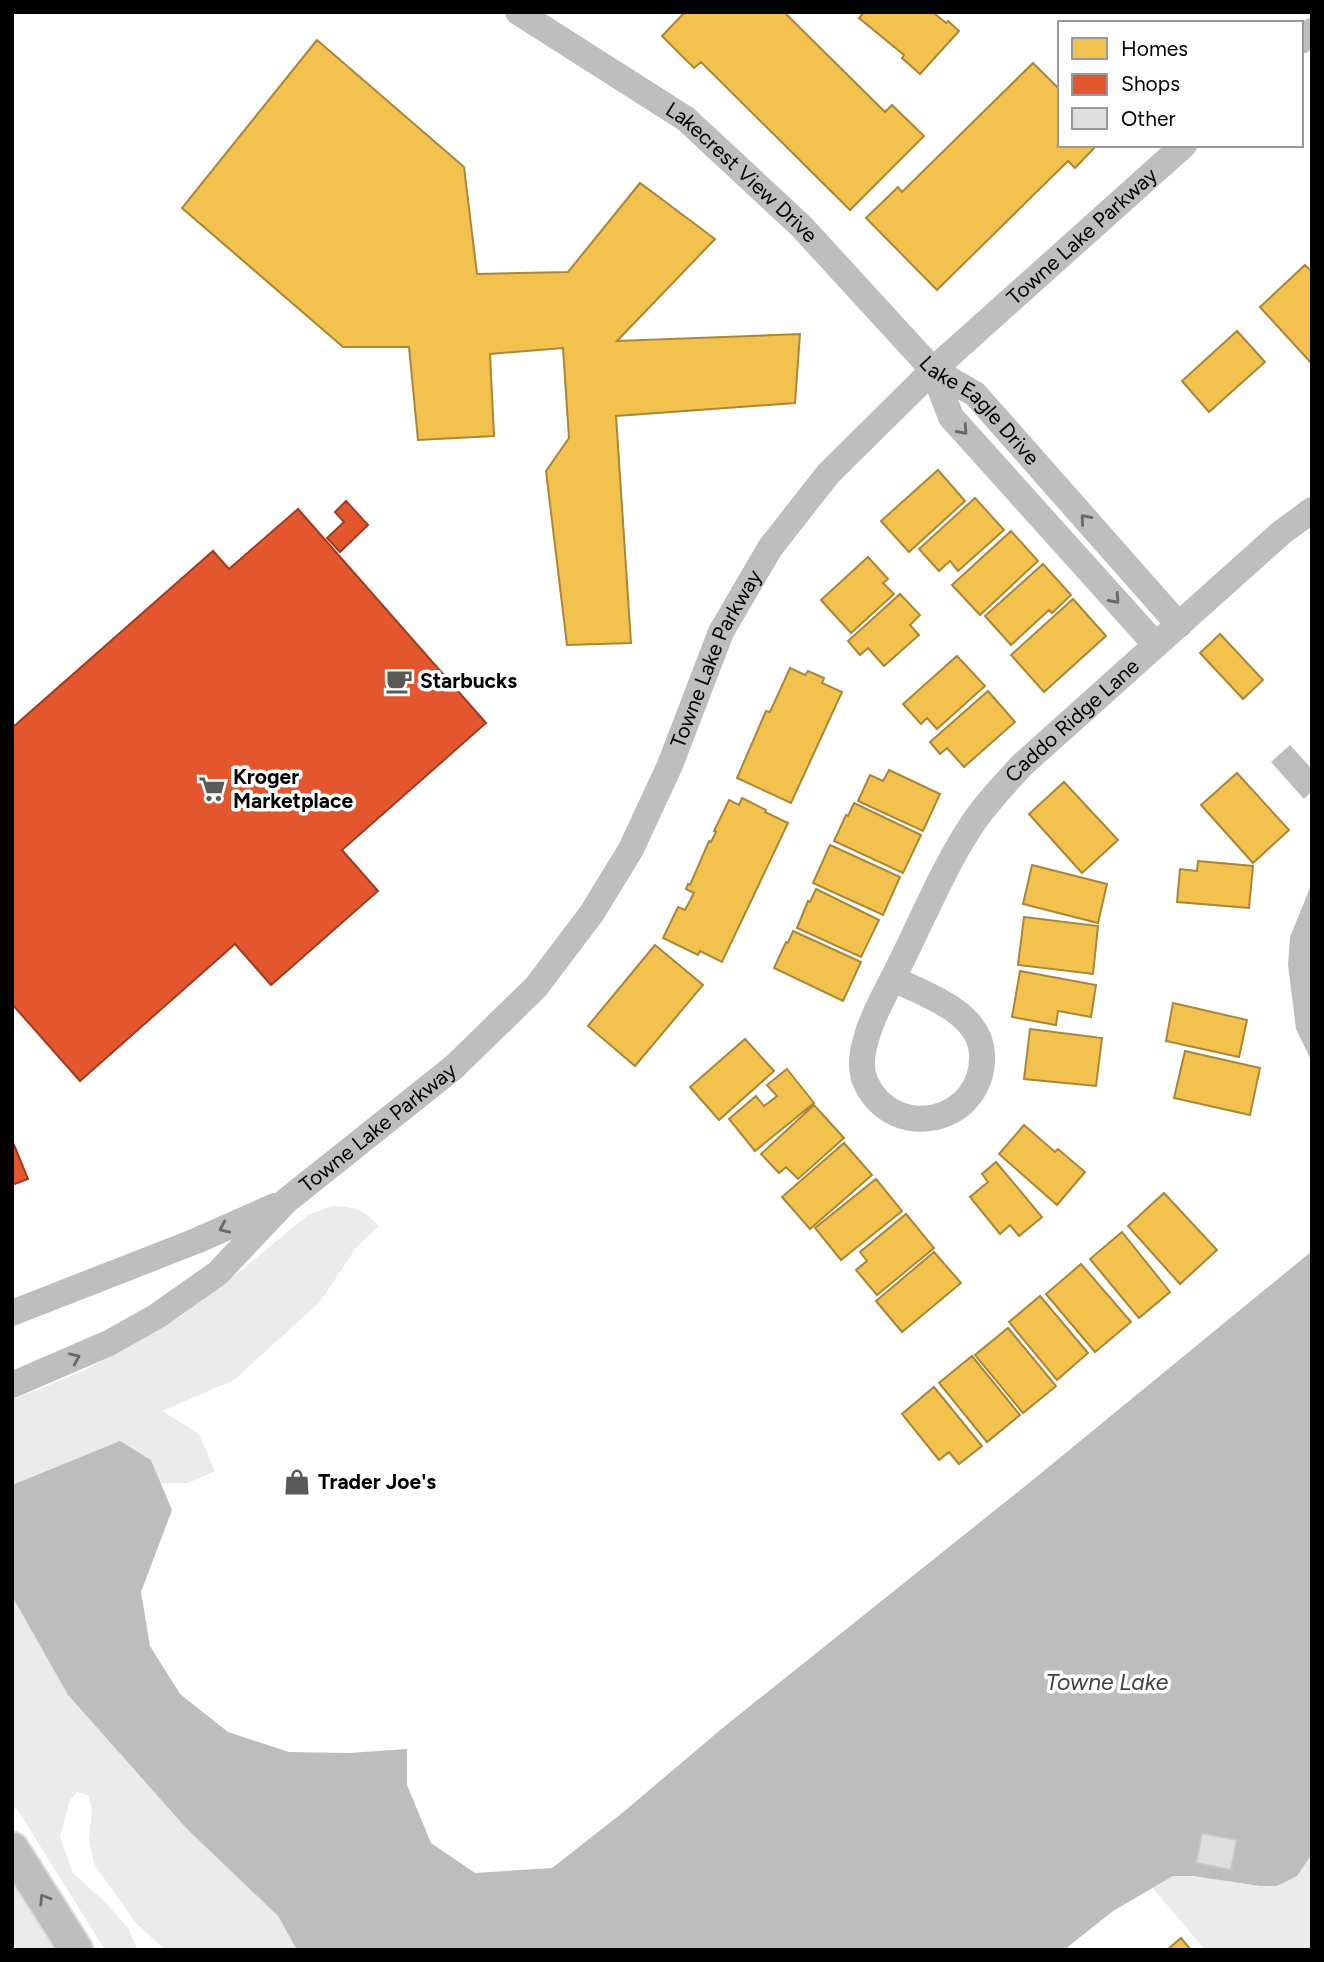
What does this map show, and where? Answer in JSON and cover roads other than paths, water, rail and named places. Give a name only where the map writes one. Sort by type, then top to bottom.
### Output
[{"type":"main road","points":[[12,1849],[76,1950]]},
{"type":"street","name":"Lakecrest View Drive","points":[[518,12],[686,119],[802,227],[933,370]]},
{"type":"street","name":"Towne Lake Parkway","points":[[12,1385],[109,1343],[157,1316],[218,1273],[286,1201],[454,1068],[536,987],[592,913],[631,849],[670,765],[721,632],[770,548],[828,474],[933,370],[1182,147]]},
{"type":"street","name":"Lake Eagle Drive","points":[[933,370],[975,394],[1179,625]]},
{"type":"street","name":"Lake Eagle Drive","points":[[933,370],[951,417],[1156,645]]},
{"type":"street","name":"Caddo Ridge Lane","points":[[893,979],[951,1007],[972,1026],[982,1051],[980,1075],[967,1099],[950,1113],[925,1120],[900,1116],[881,1104],[866,1082],[861,1058],[867,1033],[893,979],[948,867],[971,826],[997,791],[1022,765],[1281,533],[1312,510]]},
{"type":"street","name":"Towne Lake Parkway","points":[[12,1313],[196,1241],[286,1201]]},
{"type":"water","points":[[1290,745],[1312,769],[1312,791],[1304,799],[1271,762]]},
{"type":"water","points":[[1312,883],[1312,1062],[1296,1029],[1288,965],[1290,937]]},
{"type":"water","name":"Towne Lake","points":[[1312,1251],[1312,1854],[1297,1876],[1277,1886],[1173,1876],[1113,1911],[1064,1950],[297,1950],[278,1916],[187,1829],[68,1695],[12,1596],[12,1485],[120,1441],[151,1460],[172,1510],[141,1592],[150,1646],[180,1694],[228,1732],[289,1752],[349,1753],[407,1749],[407,1785],[431,1843],[475,1873],[552,1868]]},
{"type":"place","name":"Starbucks","points":[[399,681]]},
{"type":"place","name":"Kroger Marketplace","points":[[212,789]]},
{"type":"place","name":"Trader Joe's","points":[[297,1482]]}]
